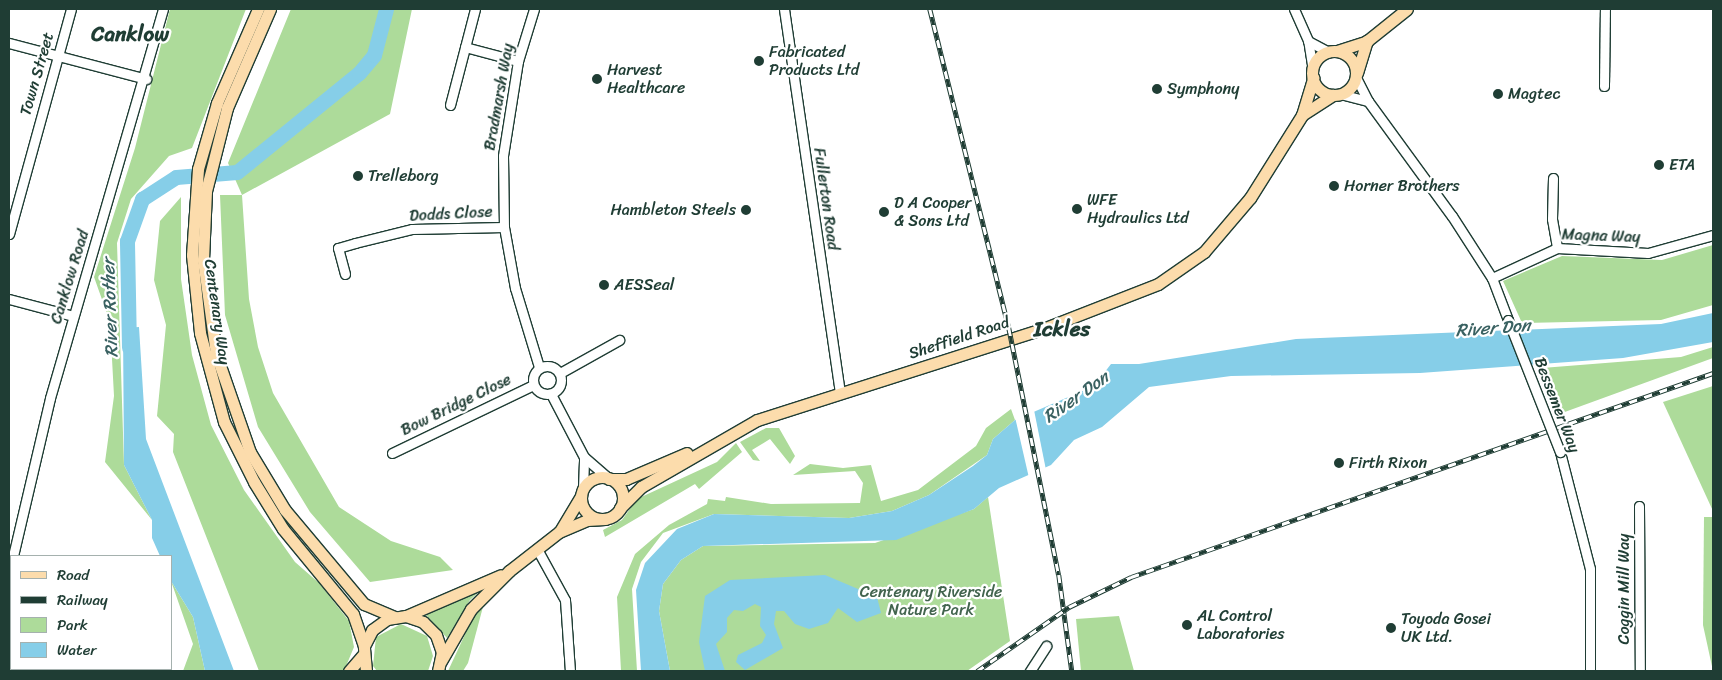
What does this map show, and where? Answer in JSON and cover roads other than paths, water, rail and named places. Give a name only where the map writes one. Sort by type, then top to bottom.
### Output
[{"type":"main road","name":"Centenary Way","points":[[258,9],[211,138],[200,191],[193,284],[206,361],[224,422],[270,509],[353,614],[363,650],[366,671]]},
{"type":"main road","name":"Centenary Way","points":[[211,138],[270,9]]},
{"type":"main road","points":[[1367,41],[1356,75],[1337,94],[1321,90],[1313,75],[1317,60],[1332,51],[1367,41],[1407,9]]},
{"type":"main road","points":[[1332,51],[1349,56],[1356,75]]},
{"type":"main road","name":"Sheffield Road","points":[[620,508],[641,487],[701,450],[757,420],[1045,328],[1158,284],[1222,234],[1302,115],[1313,75]]},
{"type":"main road","name":"Sheffield Road","points":[[1302,115],[1337,94]]},
{"type":"main road","name":"Centenary Way","points":[[200,191],[203,260],[211,331],[226,390],[250,452],[318,555],[364,604],[430,628],[440,643],[440,666]]},
{"type":"main road","name":"Sheffield Road","points":[[609,478],[626,479],[701,450]]},
{"type":"main road","points":[[440,666],[471,609],[509,572],[559,532],[587,520],[605,518],[620,508],[621,490],[609,478],[592,479],[559,532]]},
{"type":"main road","points":[[582,493],[587,513],[605,518]]},
{"type":"main road","points":[[349,671],[363,650],[372,630],[400,616],[509,572]]},
{"type":"street","name":"Town Street","points":[[9,234],[71,9]]},
{"type":"street","name":"Canklow Road","points":[[12,554],[34,458],[74,316],[146,79],[163,9]]},
{"type":"street","points":[[450,105],[475,9]]},
{"type":"street","name":"Bradmarsh Way","points":[[534,9],[518,60],[503,156],[504,227],[515,288],[539,367]]},
{"type":"street","name":"Fullerton Road","points":[[784,9],[840,393]]},
{"type":"street","points":[[1294,9],[1308,41],[1313,75]]},
{"type":"street","points":[[1604,86],[1605,9]]},
{"type":"street","points":[[1308,41],[1332,51]]},
{"type":"street","points":[[9,43],[146,79]]},
{"type":"street","points":[[465,47],[518,60]]},
{"type":"street","name":"Bessemer Way","points":[[1356,75],[1368,102],[1492,278],[1560,452],[1590,569],[1590,671]]},
{"type":"street","points":[[1337,94],[1368,102]]},
{"type":"street","points":[[1553,178],[1552,219],[1558,248]]},
{"type":"street","name":"Dodds Close","points":[[345,274],[338,248],[412,229],[504,227]]},
{"type":"street","name":"Magna Way","points":[[1492,278],[1558,248],[1648,253],[1713,235]]},
{"type":"street","points":[[9,299],[74,316]]},
{"type":"street","points":[[560,374],[619,340]]},
{"type":"street","points":[[539,367],[555,367],[560,374],[560,385],[551,394],[543,394],[533,385],[539,367]]},
{"type":"street","name":"Bow Bridge Close","points":[[392,453],[533,385]]},
{"type":"street","points":[[551,394],[584,457],[609,478]]},
{"type":"street","points":[[582,493],[584,457]]},
{"type":"street","name":"Coggin Mill Way","points":[[1639,506],[1640,671]]},
{"type":"street","points":[[537,549],[564,600],[570,671]]},
{"type":"street","points":[[1030,671],[1046,646]]},
{"type":"water","name":"River Don","points":[[1713,313],[1713,342],[1623,358],[1420,373],[1231,376],[1149,387],[1102,427],[1074,440],[1051,465],[999,488],[974,509],[896,540],[703,546],[681,560],[663,584],[659,611],[670,671],[641,671],[636,590],[645,563],[677,529],[714,514],[849,518],[892,511],[929,495],[973,466],[987,455],[993,439],[1015,420],[1094,386],[1111,364],[1139,364],[1296,339],[1661,324]]},
{"type":"water","points":[[139,327],[146,439],[234,671],[205,671],[193,617],[172,583],[172,555],[160,555],[152,538],[152,520],[124,465],[123,328]]},
{"type":"water","points":[[825,575],[877,597],[881,613],[857,622],[838,608],[828,623],[809,629],[795,624],[784,611],[776,611],[774,624],[783,648],[745,670],[736,662],[738,655],[762,643],[766,635],[760,626],[761,607],[755,604],[743,611],[734,610],[727,618],[727,632],[716,644],[725,671],[705,671],[699,642],[705,596],[730,580]]},
{"type":"waterway","name":"River Rother","points":[[129,347],[127,241],[142,199],[176,177],[237,172],[359,73],[374,55],[386,9]]},
{"type":"railway","points":[[930,9],[1009,328],[1059,575],[1072,671]]},
{"type":"railway","points":[[977,671],[1069,607],[1131,577],[1713,373]]},
{"type":"place","name":"Fabricated Products Ltd","points":[[759,61]]},
{"type":"place","name":"Harvest Healthcare","points":[[597,79]]},
{"type":"place","name":"Symphony","points":[[1157,89]]},
{"type":"place","name":"Magtec","points":[[1498,94]]},
{"type":"place","name":"ETA","points":[[1659,165]]},
{"type":"place","name":"Trelleborg","points":[[358,176]]},
{"type":"place","name":"Horner Brothers","points":[[1334,186]]},
{"type":"place","name":"WFE Hydraulics Ltd","points":[[1077,209]]},
{"type":"place","name":"Hambleton Steels","points":[[746,210]]},
{"type":"place","name":"D A Cooper & Sons Ltd","points":[[884,212]]},
{"type":"place","name":"AESSeal","points":[[604,285]]},
{"type":"place","name":"Firth Rixon","points":[[1339,463]]},
{"type":"place","name":"AL Control Laboratories","points":[[1187,625]]},
{"type":"place","name":"Toyoda Gosei UK Ltd.","points":[[1391,628]]},
{"type":"district","name":"Canklow","points":[[130,34]]},
{"type":"district","name":"Ickles","points":[[1062,329]]},
{"type":"park label","name":"Centenary Riverside Nature Park","points":[[931,601]]}]
